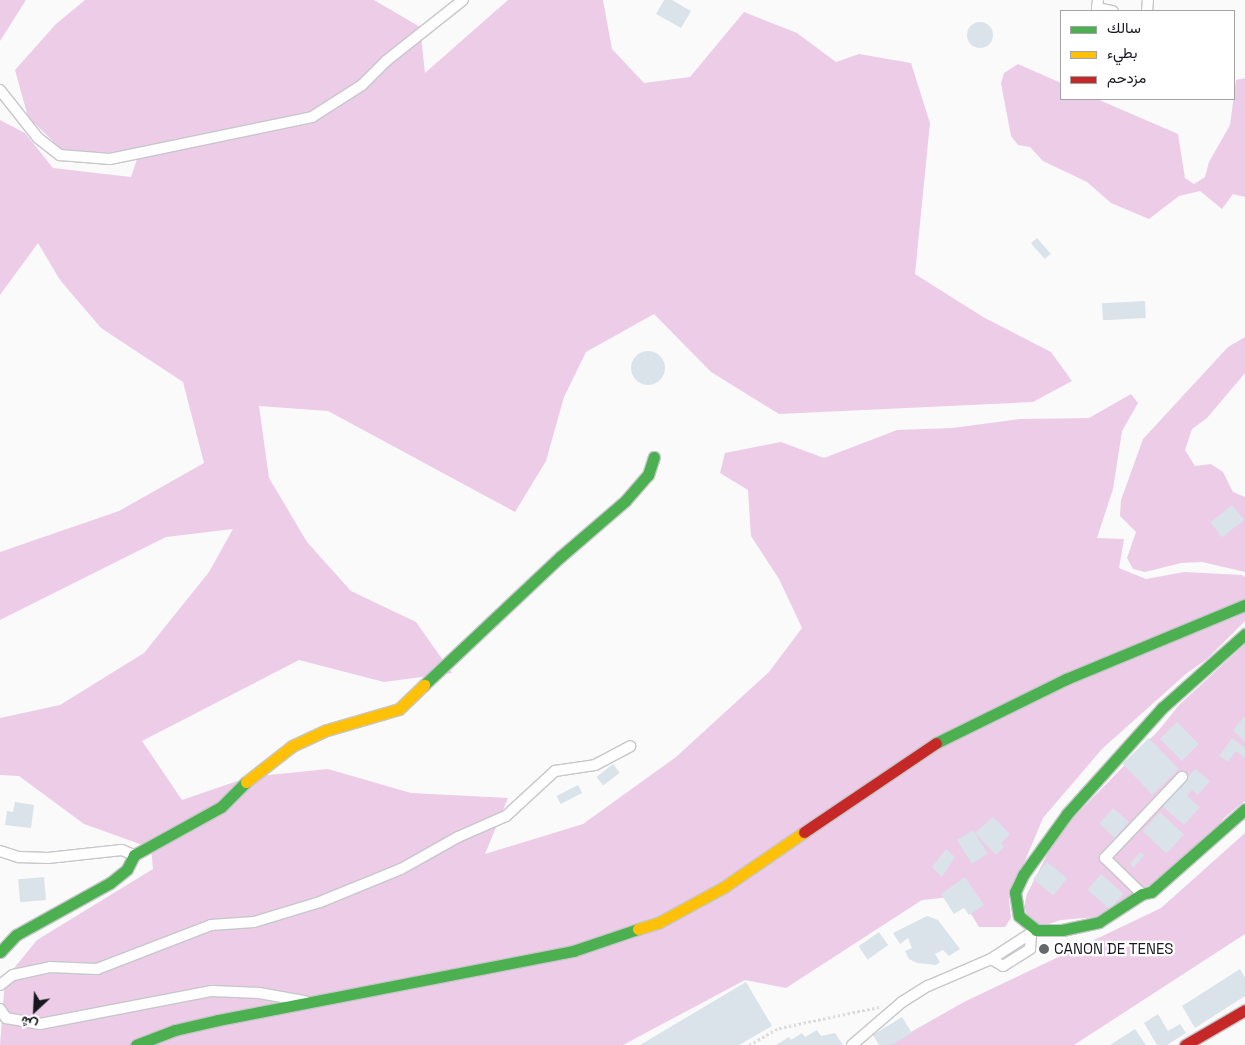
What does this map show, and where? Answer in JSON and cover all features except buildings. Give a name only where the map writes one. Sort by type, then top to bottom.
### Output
[{"type":"street","points":[[0,90],[38,138],[60,155],[110,159],[312,117],[362,85],[386,61],[463,0]]},
{"type":"street","points":[[1098,0],[1097,8],[1108,10]]},
{"type":"street","points":[[0,952],[16,935],[110,883],[126,869],[134,855],[221,807],[239,788],[307,737],[360,720],[383,716],[407,704],[560,557],[625,501],[648,475],[654,457]]},
{"type":"street","points":[[136,1045],[175,1030],[308,1002],[573,951],[658,923],[724,887],[912,756],[948,736],[1066,680],[1245,605]]},
{"type":"street","points":[[1034,931],[1019,916],[1015,892],[1042,846],[1066,814],[1162,708],[1245,634]]},
{"type":"street","points":[[0,985],[13,975],[50,967],[97,969],[211,924],[254,922],[320,902],[401,869],[458,837],[506,816],[555,771],[595,765],[630,746]]},
{"type":"street","points":[[1142,894],[1105,858],[1182,777]]},
{"type":"street","points":[[852,1045],[902,1002],[928,986],[991,958],[1034,931],[1062,930],[1099,922],[1142,894],[1151,892],[1245,809]]},
{"type":"street","points":[[0,851],[19,857],[48,858],[122,850],[134,855]]},
{"type":"street","points":[[0,1009],[6,1018],[40,1024],[212,991],[259,993],[308,1002]]},
{"type":"street","points":[[1185,1045],[1245,1010]]},
{"type":"path","points":[[749,1045],[779,1028],[883,1006]]},
{"type":"shaded area","points":[[0,0],[26,0],[0,41]]},
{"type":"shaded area","points":[[85,0],[374,0],[420,27],[425,73],[508,0],[603,0],[612,49],[644,83],[690,77],[744,12],[797,33],[836,62],[859,54],[911,63],[930,123],[915,274],[983,317],[1051,352],[1072,381],[1033,402],[779,414],[711,372],[654,314],[586,352],[564,397],[546,461],[515,512],[328,411],[259,406],[269,478],[307,542],[351,591],[416,622],[452,673],[384,682],[299,660],[142,741],[182,800],[249,777],[328,769],[411,793],[508,798],[485,854],[583,824],[676,757],[769,672],[802,628],[779,579],[751,536],[748,490],[720,473],[725,453],[781,442],[824,458],[897,430],[952,428],[1020,419],[1089,418],[1131,394],[1138,403],[1122,431],[1113,489],[1097,538],[1124,539],[1119,568],[1146,579],[1184,572],[1242,575],[1245,577],[1245,621],[1207,659],[1187,673],[1102,749],[1043,818],[1009,899],[1011,918],[1005,927],[979,927],[960,896],[922,900],[786,988],[745,980],[623,1045],[0,1045],[5,979],[37,940],[153,869],[151,848],[84,824],[19,776],[0,775],[0,718],[60,705],[144,653],[209,572],[233,529],[166,537],[0,620],[0,552],[119,511],[204,463],[183,382],[101,328],[60,280],[38,243],[0,295],[0,120],[25,133],[53,168],[131,177],[139,153],[64,152],[28,117],[15,70],[56,24]]},
{"type":"shaded area","points":[[1018,64],[1060,83],[1060,100],[1099,100],[1178,134],[1185,178],[1194,184],[1205,177],[1209,162],[1230,125],[1233,100],[1235,100],[1236,80],[1245,78],[1245,197],[1233,194],[1222,209],[1200,191],[1179,196],[1149,219],[1111,203],[1087,182],[1043,161],[1030,147],[1018,145],[1011,136],[1001,83],[1004,73]]},
{"type":"shaded area","points":[[1245,337],[1245,373],[1207,418],[1192,429],[1185,450],[1195,466],[1211,464],[1223,472],[1233,492],[1245,497],[1245,572],[1202,562],[1181,563],[1145,572],[1133,569],[1127,558],[1136,532],[1120,516],[1121,500],[1143,439],[1228,347]]},
{"type":"shaded area","points":[[1245,644],[1245,801],[1224,818],[1197,856],[1097,917],[1061,920],[1043,926],[1029,919],[1024,907],[1027,894],[1053,843],[1074,817],[1159,730],[1179,705]]},
{"type":"shaded area","points":[[1245,833],[1245,934],[1074,1045],[888,1045],[964,1002],[1161,908]]},
{"type":"traffic: fast","points":[[424,685],[560,557],[625,501],[648,475],[654,457]]},
{"type":"traffic: fast","points":[[936,743],[1066,679],[1245,605]]},
{"type":"traffic: fast","points":[[1245,634],[1162,708],[1067,814],[1023,875],[1015,892],[1019,916],[1036,930],[1062,930],[1099,922],[1142,894],[1151,892],[1245,809]]},
{"type":"traffic: fast","points":[[0,952],[16,935],[110,883],[127,869],[134,855],[221,807],[246,782]]},
{"type":"traffic: fast","points":[[136,1045],[175,1030],[218,1020],[573,951],[638,929]]},
{"type":"traffic: slow","points":[[246,782],[292,746],[327,730],[399,709],[424,685]]},
{"type":"traffic: slow","points":[[638,929],[658,923],[724,887],[804,832]]},
{"type":"traffic: jam","points":[[804,832],[936,743]]},
{"type":"traffic: jam","points":[[1185,1045],[1245,1010]]},
{"type":"place","name":"CANON DE TENES","points":[[1044,949]]}]
